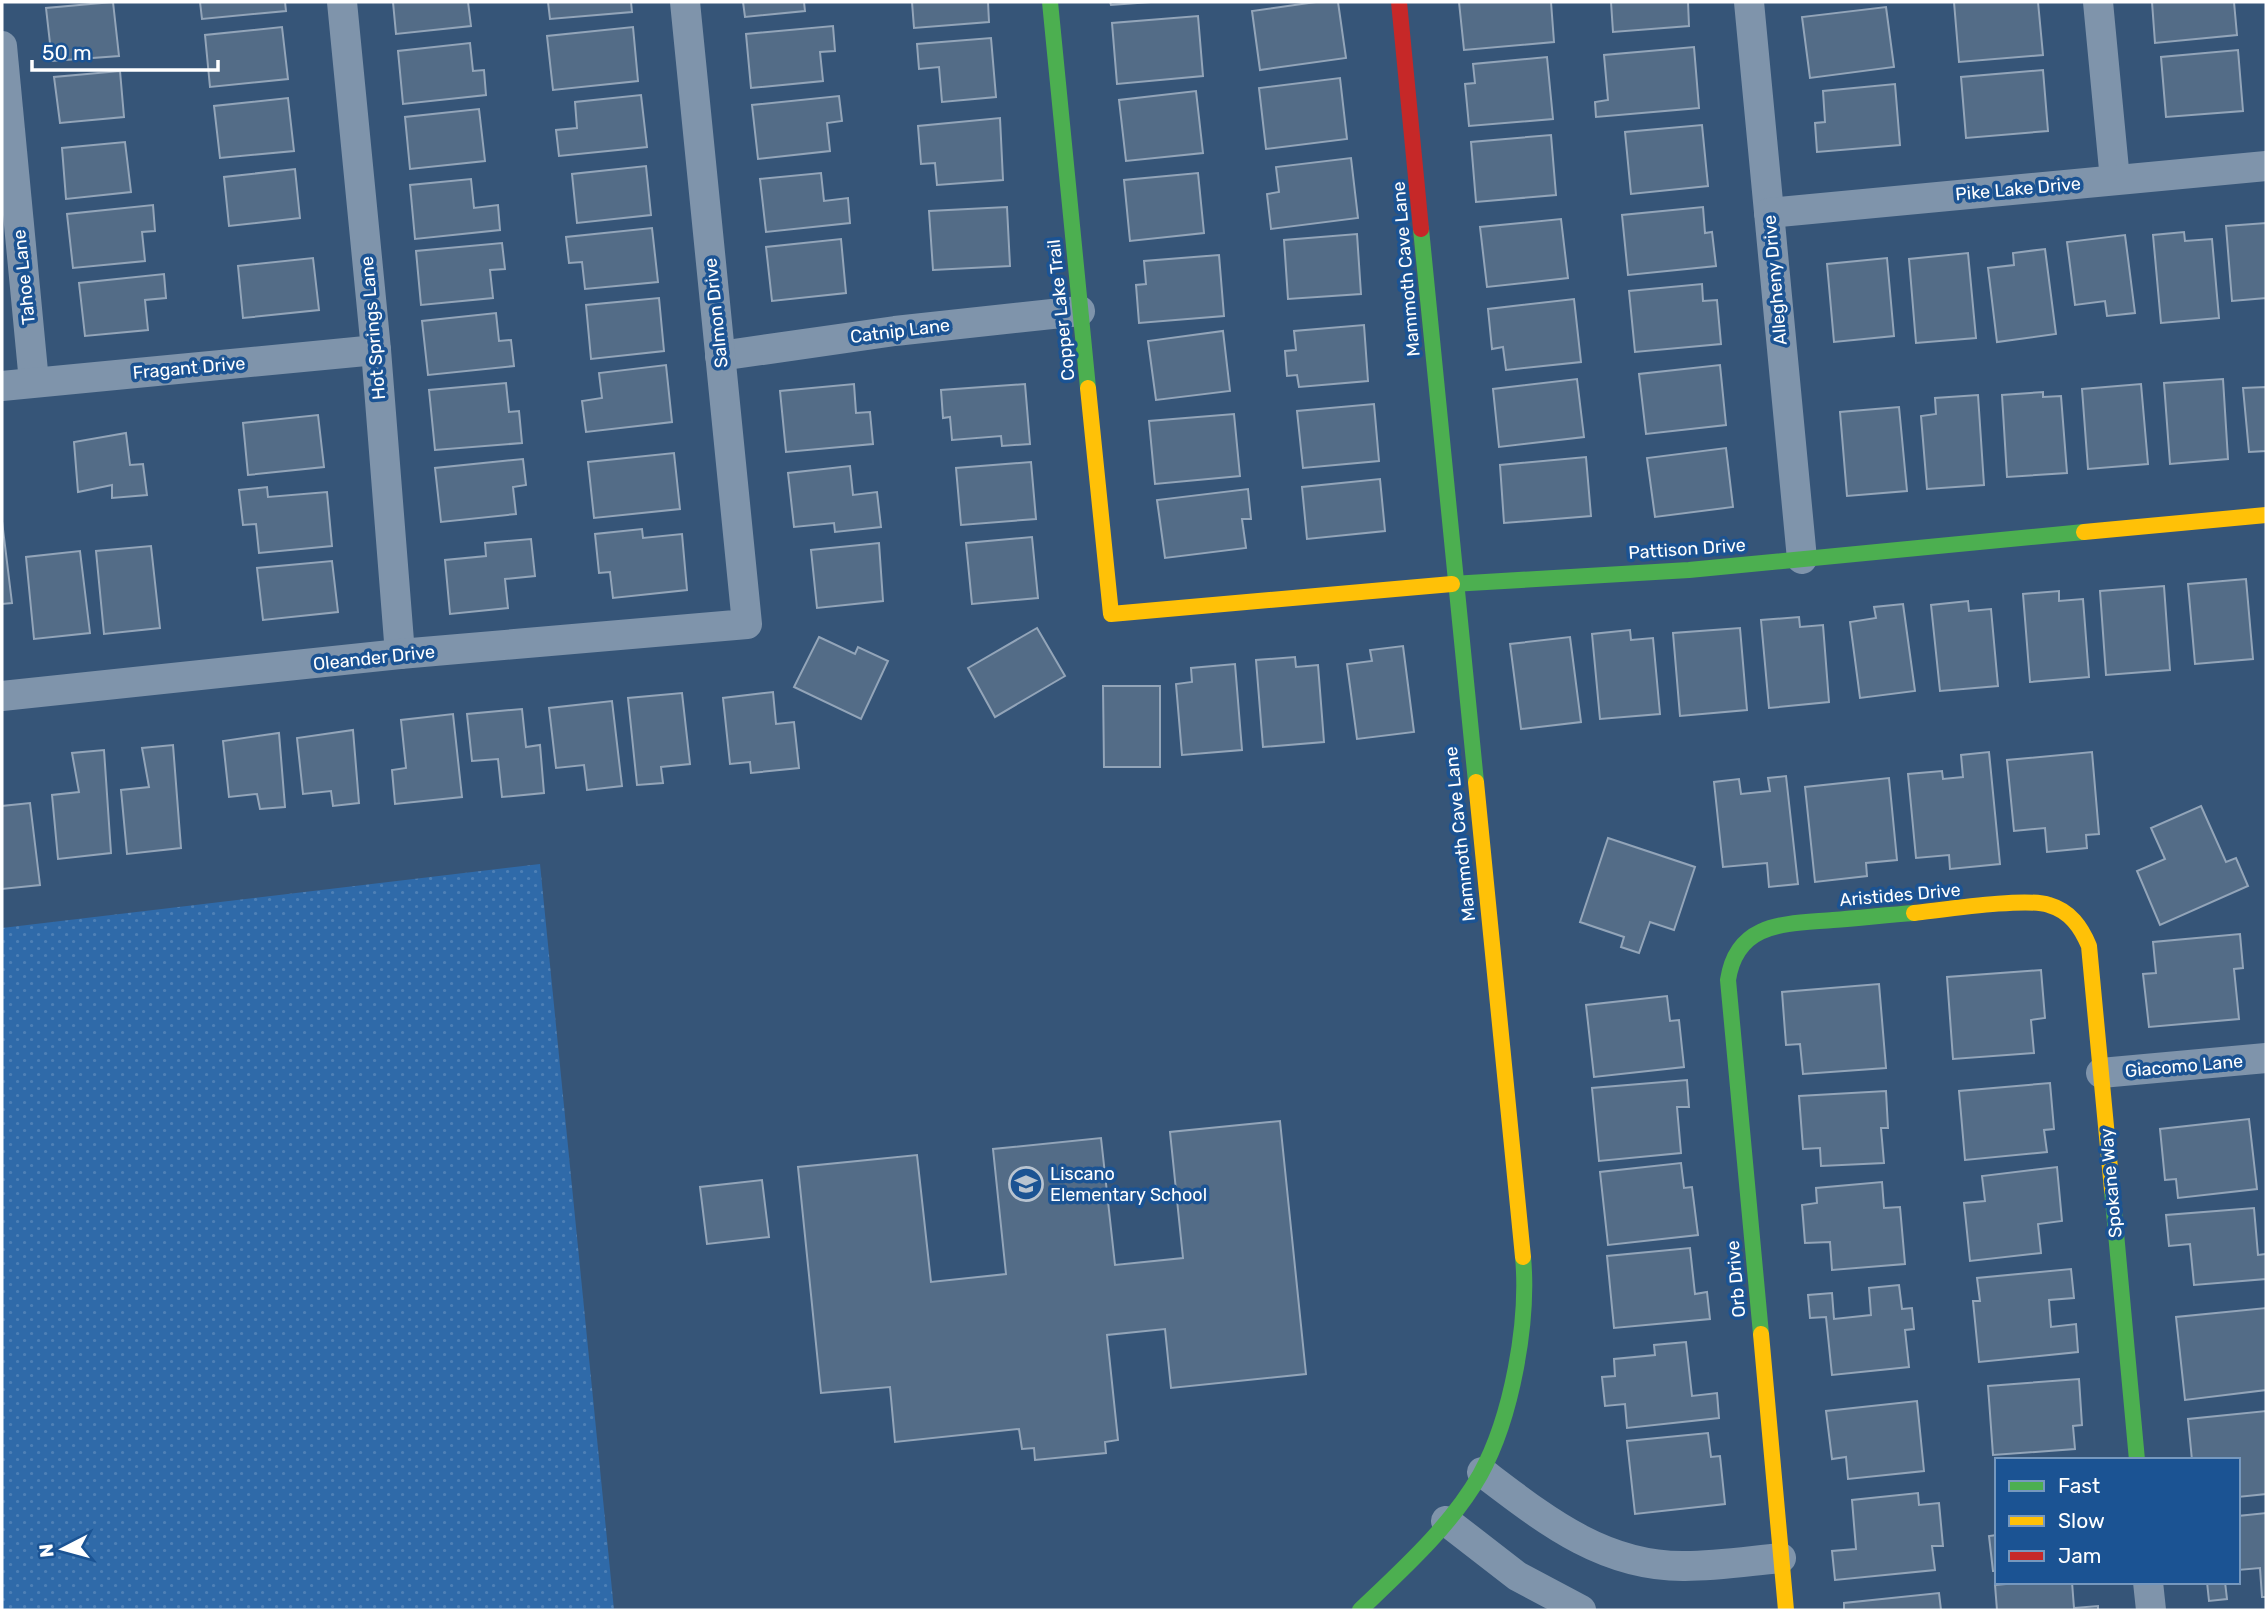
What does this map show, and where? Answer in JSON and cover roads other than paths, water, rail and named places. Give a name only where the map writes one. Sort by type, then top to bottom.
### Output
[{"type":"street","name":"Hot Springs Lane","points":[[342,2],[376,350],[401,654]]},
{"type":"street","name":"Salmon Drive","points":[[685,2],[747,624]]},
{"type":"street","name":"Copper Lake Trail","points":[[1051,2],[1111,614]]},
{"type":"street","name":"Mammoth Cave Lane","points":[[1360,1610],[1399,1575],[1446,1521],[1482,1472],[1515,1371],[1522,1333],[1524,1268],[1399,2]]},
{"type":"street","name":"Allegheny Drive","points":[[1749,2],[1802,559]]},
{"type":"street","points":[[2098,2],[2115,180]]},
{"type":"street","name":"Tahoe Lane","points":[[2,46],[34,382]]},
{"type":"street","name":"Pike Lake Drive","points":[[1769,213],[2266,166]]},
{"type":"street","name":"Catnip Lane","points":[[720,356],[895,331],[1080,311]]},
{"type":"street","name":"Fragant Drive","points":[[2,386],[376,350]]},
{"type":"street","name":"Pattison Drive","points":[[1111,614],[1536,577],[1668,572],[2266,515]]},
{"type":"street","name":"Oleander Drive","points":[[2,696],[401,654],[747,624]]},
{"type":"street","name":"Aristides Drive","points":[[1740,946],[1756,932],[1776,926],[2028,902],[2049,904],[2068,914]]},
{"type":"street","name":"Spokane Way","points":[[2068,914],[2082,930],[2089,946],[2137,1458]]},
{"type":"street","name":"Orb Drive","points":[[1740,946],[1730,967],[1728,987],[1786,1610]]},
{"type":"street","name":"Giacomo Lane","points":[[2101,1073],[2266,1058]]},
{"type":"street","points":[[1482,1472],[1565,1534],[1611,1555],[1647,1564],[1683,1567],[1781,1558]]},
{"type":"street","points":[[1446,1521],[1517,1576],[1581,1610]]},
{"type":"street","points":[[2148,1584],[2151,1610]]},
{"type":"place","name":"Liscano Elementary School","points":[[1026,1184]]}]
